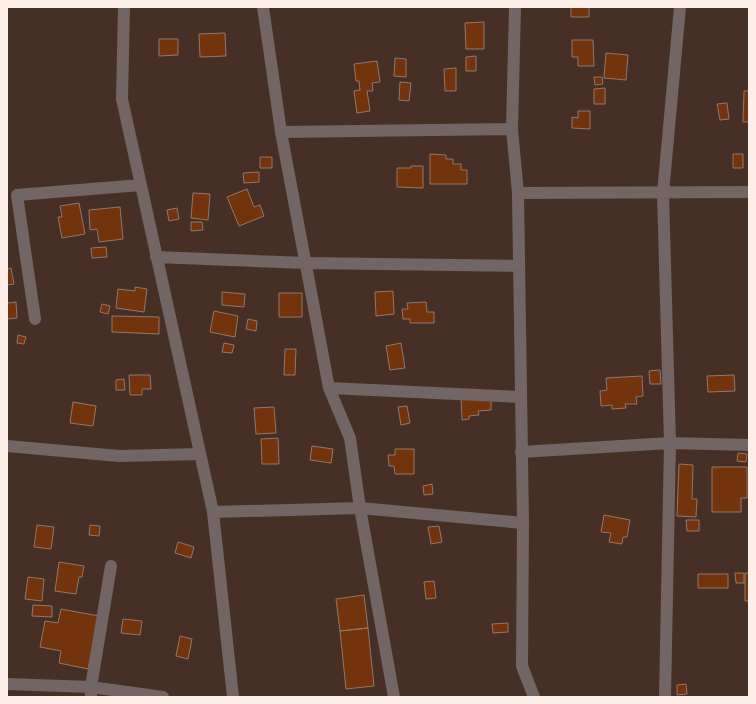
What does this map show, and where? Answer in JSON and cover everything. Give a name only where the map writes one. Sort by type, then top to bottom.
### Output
[{"type":"street","points":[[124,7],[122,99],[213,512],[233,697]]},
{"type":"street","points":[[263,7],[281,132],[329,388],[350,438],[360,508],[394,697]]},
{"type":"street","points":[[515,7],[512,129],[518,193],[523,523],[522,666],[534,697]]},
{"type":"street","points":[[665,697],[670,443],[664,193],[680,7]]},
{"type":"street","points":[[281,132],[512,129]]},
{"type":"street","points":[[35,318],[17,196],[141,185]]},
{"type":"street","points":[[518,193],[749,192]]},
{"type":"street","points":[[156,257],[306,262],[519,266]]},
{"type":"street","points":[[329,388],[521,397]]},
{"type":"street","points":[[521,452],[670,443],[749,444]]},
{"type":"street","points":[[7,446],[119,456],[200,454]]},
{"type":"street","points":[[213,512],[360,508],[523,523]]},
{"type":"street","points":[[91,692],[111,566]]},
{"type":"street","points":[[7,684],[163,697]]},
{"type":"building","points":[[571,7],[589,7],[589,17],[571,17]]},
{"type":"building","points":[[484,22],[484,49],[466,49],[465,23]]},
{"type":"building","points":[[225,33],[226,56],[200,57],[199,34]]},
{"type":"building","points":[[159,39],[178,39],[178,55],[159,56]]},
{"type":"building","points":[[572,40],[593,40],[594,66],[578,66],[578,57],[572,57]]},
{"type":"building","points":[[606,53],[628,55],[626,80],[604,78]]},
{"type":"building","points":[[476,56],[476,71],[466,71],[466,57]]},
{"type":"building","points":[[395,58],[406,59],[406,77],[394,76]]},
{"type":"building","points":[[377,61],[380,82],[372,83],[373,91],[367,91],[370,111],[357,113],[354,91],[360,90],[359,81],[356,81],[354,64]]},
{"type":"building","points":[[456,68],[456,91],[445,91],[444,69]]},
{"type":"building","points":[[594,77],[602,77],[603,84],[595,85]]},
{"type":"building","points":[[400,82],[411,83],[409,101],[399,100]]},
{"type":"building","points":[[605,88],[605,104],[594,104],[594,89]]},
{"type":"building","points":[[744,91],[749,91],[749,122],[743,122]]},
{"type":"building","points":[[727,103],[729,119],[720,120],[717,104]]},
{"type":"building","points":[[578,111],[590,111],[590,129],[572,128],[572,117],[578,118]]},
{"type":"building","points":[[430,154],[446,155],[446,159],[453,159],[453,164],[461,164],[461,170],[467,170],[467,184],[430,184]]},
{"type":"building","points":[[733,154],[743,154],[743,168],[733,168]]},
{"type":"building","points":[[260,157],[272,157],[272,168],[260,168]]},
{"type":"building","points":[[411,166],[423,166],[423,188],[397,187],[397,168],[411,168]]},
{"type":"building","points":[[259,172],[259,182],[244,183],[243,173]]},
{"type":"building","points":[[247,189],[254,207],[260,205],[264,216],[239,226],[227,197]]},
{"type":"building","points":[[193,193],[210,194],[208,220],[191,218]]},
{"type":"building","points":[[79,203],[85,234],[62,238],[58,217],[62,217],[60,206]]},
{"type":"building","points":[[120,207],[123,239],[99,242],[97,229],[90,230],[89,210]]},
{"type":"building","points":[[177,208],[179,219],[169,221],[167,210]]},
{"type":"building","points":[[191,222],[202,222],[203,230],[191,231]]},
{"type":"building","points":[[106,247],[107,257],[92,258],[91,248]]},
{"type":"building","points":[[11,268],[14,284],[7,285],[7,269]]},
{"type":"building","points":[[135,287],[147,289],[144,312],[116,308],[118,289],[135,291]]},
{"type":"building","points":[[393,291],[394,314],[376,316],[375,292]]},
{"type":"building","points":[[222,292],[245,294],[244,307],[222,305]]},
{"type":"building","points":[[279,293],[302,293],[302,317],[279,317]]},
{"type":"building","points":[[16,302],[17,318],[7,319],[7,303]]},
{"type":"building","points":[[426,302],[427,312],[434,312],[434,323],[410,323],[410,319],[403,319],[402,309],[408,309],[407,303]]},
{"type":"building","points":[[102,304],[110,306],[108,314],[100,312]]},
{"type":"building","points":[[214,311],[238,316],[235,337],[210,332]]},
{"type":"building","points":[[112,316],[159,317],[159,334],[112,332]]},
{"type":"building","points":[[248,319],[257,321],[256,331],[246,329]]},
{"type":"building","points":[[18,335],[26,337],[24,344],[17,343]]},
{"type":"building","points":[[224,343],[234,345],[232,353],[222,352]]},
{"type":"building","points":[[401,343],[405,368],[390,370],[386,346]]},
{"type":"building","points":[[285,349],[296,349],[295,375],[284,375]]},
{"type":"building","points":[[660,370],[661,384],[650,384],[649,371]]},
{"type":"building","points":[[129,375],[150,375],[151,389],[142,389],[142,395],[130,395]]},
{"type":"building","points":[[734,375],[735,391],[708,392],[707,376]]},
{"type":"building","points":[[642,376],[643,396],[636,397],[637,404],[625,404],[626,408],[612,409],[612,405],[601,406],[600,391],[607,390],[606,378]]},
{"type":"building","points":[[124,379],[125,390],[116,390],[116,380]]},
{"type":"building","points":[[491,395],[491,410],[478,411],[479,415],[469,416],[469,419],[462,420],[461,397]]},
{"type":"building","points":[[73,402],[96,406],[93,426],[70,423]]},
{"type":"building","points":[[407,406],[410,423],[401,425],[398,407]]},
{"type":"building","points":[[274,407],[276,433],[256,434],[254,408]]},
{"type":"building","points":[[278,438],[279,464],[262,464],[261,439]]},
{"type":"building","points":[[312,446],[333,449],[331,463],[310,460]]},
{"type":"building","points":[[395,449],[414,449],[414,474],[395,474],[394,466],[389,466],[388,455],[395,455]]},
{"type":"building","points":[[738,453],[747,454],[746,462],[737,461]]},
{"type":"building","points":[[679,464],[693,465],[692,499],[697,499],[696,517],[677,516]]},
{"type":"building","points":[[712,467],[747,467],[747,498],[741,498],[741,512],[712,512]]},
{"type":"building","points":[[432,484],[433,494],[424,495],[423,486]]},
{"type":"building","points":[[604,515],[630,520],[627,537],[623,537],[622,544],[609,542],[611,533],[601,532]]},
{"type":"building","points":[[686,520],[699,520],[699,531],[687,531]]},
{"type":"building","points":[[37,525],[54,527],[51,549],[34,547]]},
{"type":"building","points":[[90,525],[100,526],[99,536],[89,535]]},
{"type":"building","points":[[439,526],[442,542],[431,544],[428,527]]},
{"type":"building","points":[[178,542],[194,547],[191,558],[175,553]]},
{"type":"building","points":[[59,562],[84,566],[82,577],[79,577],[76,594],[55,591]]},
{"type":"building","points":[[735,573],[744,573],[744,583],[736,583]]},
{"type":"building","points":[[745,573],[749,573],[749,601],[745,601]]},
{"type":"building","points":[[698,574],[728,574],[728,588],[698,588]]},
{"type":"building","points":[[28,577],[44,579],[42,601],[25,599]]},
{"type":"building","points":[[434,581],[436,598],[426,599],[424,582]]},
{"type":"building","points":[[364,595],[368,628],[340,631],[336,599]]},
{"type":"building","points":[[33,605],[52,606],[52,617],[32,616]]},
{"type":"building","points":[[61,609],[99,616],[88,669],[59,663],[61,651],[40,647],[45,621],[58,623]]},
{"type":"building","points":[[123,619],[142,621],[140,635],[121,633]]},
{"type":"building","points":[[508,623],[508,632],[493,633],[492,624]]},
{"type":"building","points":[[368,628],[374,686],[346,689],[340,631]]},
{"type":"building","points":[[180,636],[192,639],[188,659],[176,656]]},
{"type":"building","points":[[686,684],[687,694],[677,695],[677,685]]}]
